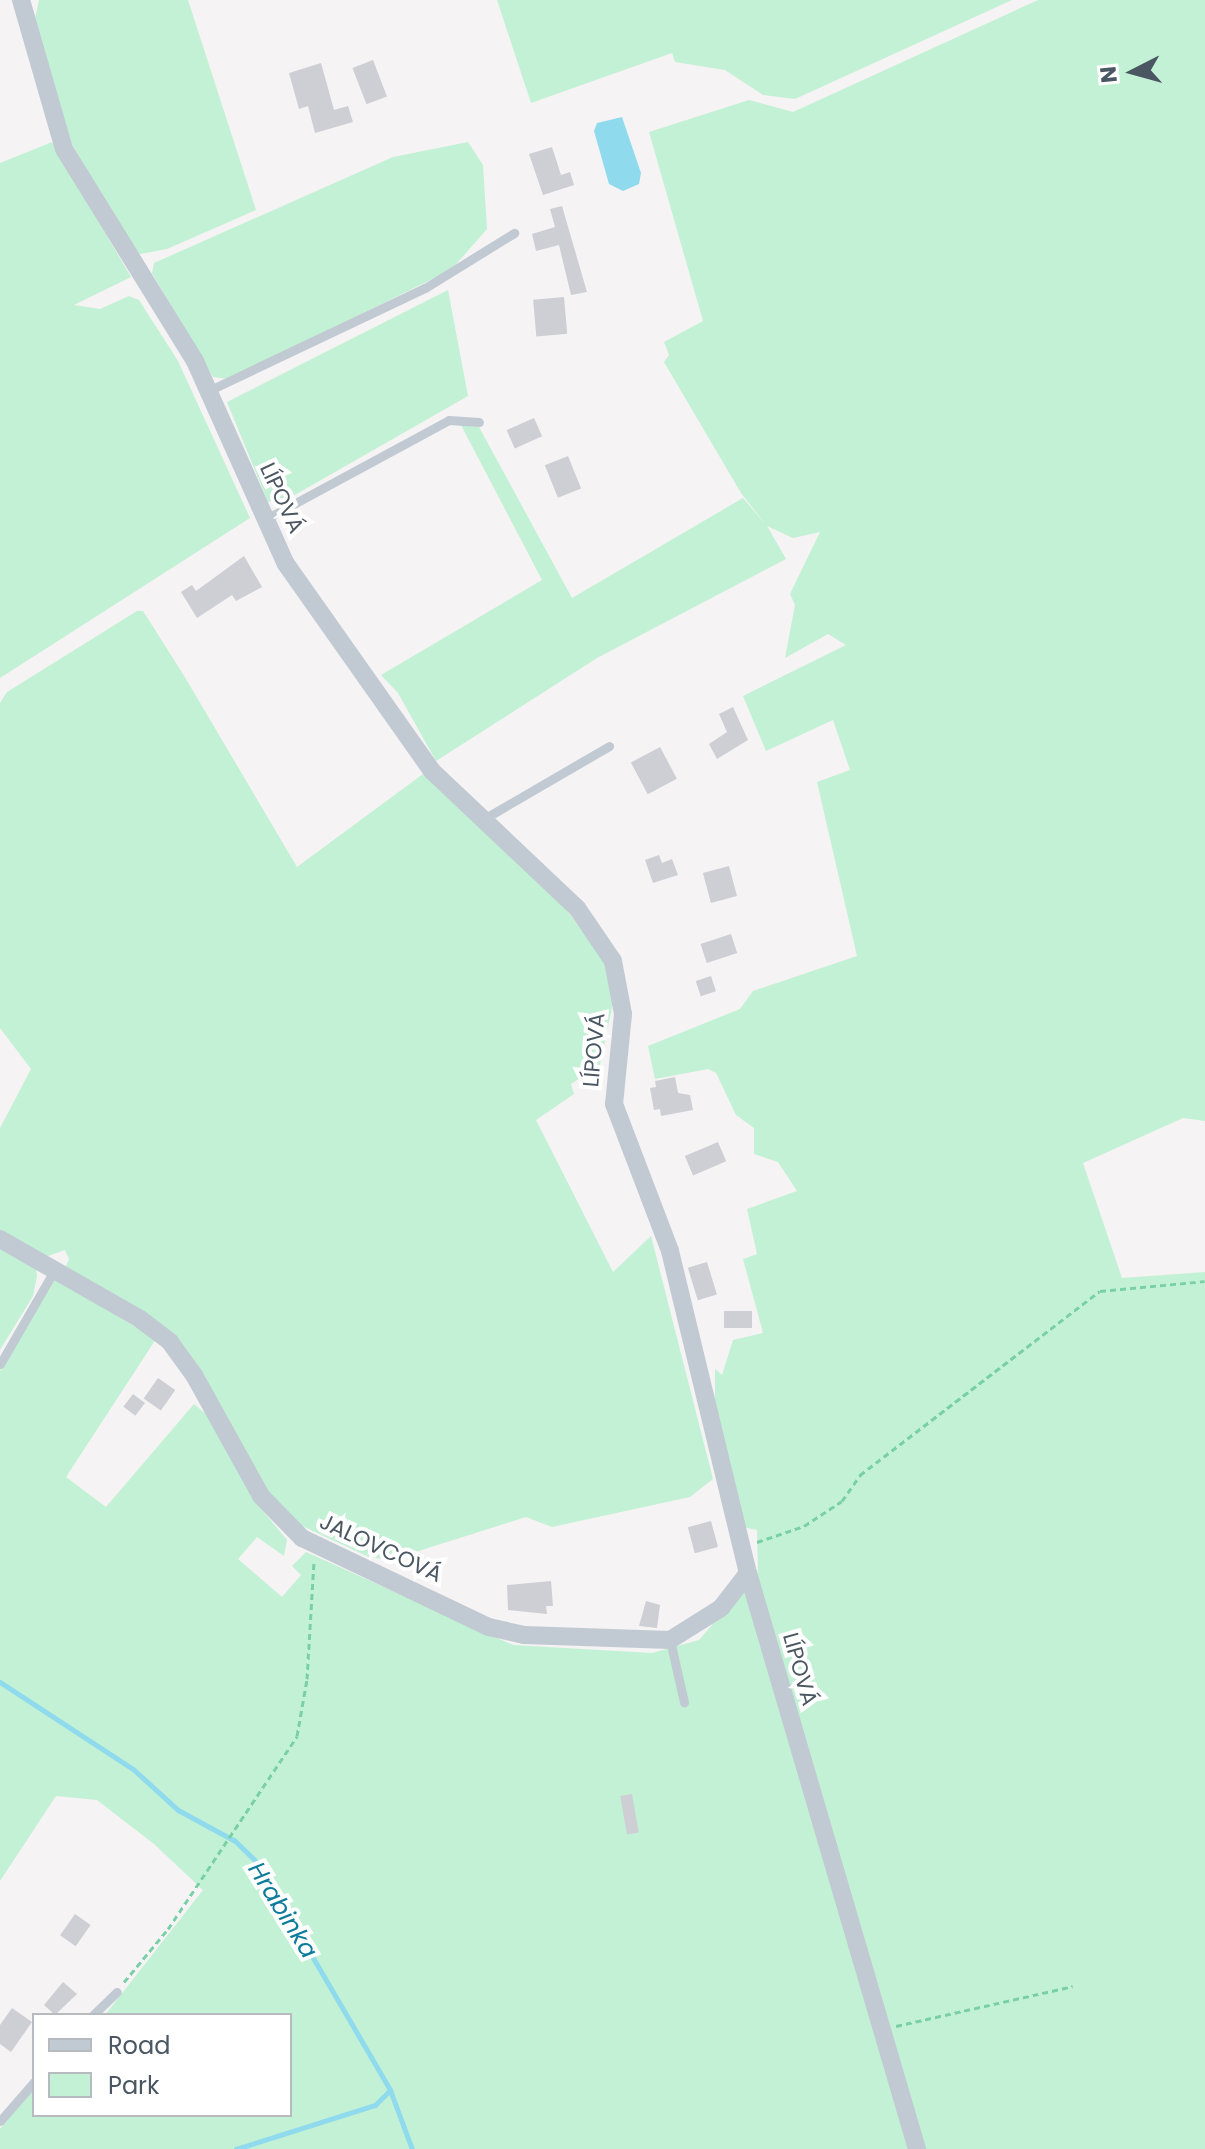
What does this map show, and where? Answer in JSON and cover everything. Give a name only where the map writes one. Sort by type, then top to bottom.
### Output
[{"type":"street","name":"LÍPOVÁ","points":[[21,0],[64,149],[210,390],[264,520],[312,607],[387,702],[417,752],[482,820],[577,908],[613,961],[623,1014],[614,1104],[670,1251],[748,1573],[917,2149]]},
{"type":"street","name":"JALOVCOVÁ","points":[[0,1239],[140,1319],[170,1342],[194,1375],[261,1496],[302,1538],[508,1632],[670,1640]]},
{"type":"street","points":[[670,1640],[721,1608],[748,1573]]},
{"type":"lane","points":[[210,390],[425,288],[514,233]]},
{"type":"lane","points":[[264,520],[449,420],[479,422]]},
{"type":"lane","points":[[482,820],[609,746]]},
{"type":"lane","points":[[0,1364],[54,1271]]},
{"type":"lane","points":[[670,1640],[684,1702]]},
{"type":"lane","points":[[95,2013],[117,1992]]},
{"type":"lane","points":[[0,2121],[32,2084]]},
{"type":"path","points":[[742,1547],[804,1526],[842,1501],[860,1475],[1100,1291],[1205,1281]]},
{"type":"path","points":[[117,1992],[168,1929],[297,1736],[307,1679],[310,1585],[323,1547]]},
{"type":"path","points":[[881,2030],[1073,1986]]},
{"type":"green space","points":[[39,0],[188,0],[256,210],[167,249],[135,255],[64,130],[33,28]]},
{"type":"green space","points":[[497,0],[1012,0],[795,99],[763,95],[725,70],[675,62],[672,53],[531,103]]},
{"type":"green space","points":[[1038,0],[1205,0],[1205,1121],[1183,1118],[1083,1163],[1122,1278],[1205,1272],[1205,2149],[0,2149],[0,2129],[32,2089],[32,2117],[292,2117],[292,2013],[107,2013],[203,1890],[154,1844],[97,1800],[56,1796],[0,1881],[0,1371],[55,1279],[156,1339],[66,1477],[106,1507],[194,1404],[207,1415],[259,1506],[287,1540],[284,1556],[257,1537],[238,1559],[282,1597],[301,1575],[292,1566],[306,1552],[513,1645],[652,1653],[699,1640],[758,1572],[757,1530],[743,1527],[715,1415],[715,1369],[722,1375],[733,1340],[763,1333],[743,1259],[757,1254],[747,1209],[797,1191],[778,1162],[754,1154],[754,1128],[736,1115],[716,1073],[708,1069],[655,1079],[648,1046],[740,1009],[753,991],[857,956],[817,782],[850,770],[833,720],[766,751],[743,696],[846,645],[828,634],[785,658],[795,605],[790,594],[820,532],[793,538],[767,526],[786,559],[597,658],[436,761],[398,693],[381,675],[542,580],[461,425],[479,427],[572,598],[743,498],[766,525],[741,493],[664,362],[669,355],[664,342],[703,321],[649,132],[749,100],[793,112]]},
{"type":"green space","points":[[52,142],[131,277],[74,305],[100,309],[129,296],[139,300],[178,361],[250,518],[0,678],[0,163]]},
{"type":"green space","points":[[468,142],[483,165],[487,229],[451,270],[228,379],[213,377],[152,273],[154,263],[393,157]]},
{"type":"green space","points":[[448,290],[468,396],[293,496],[268,502],[227,402]]},
{"type":"green space","points":[[137,611],[143,611],[183,674],[297,867],[423,774],[559,900],[607,964],[614,998],[600,1065],[571,1084],[574,1094],[536,1120],[613,1272],[651,1236],[713,1479],[690,1497],[552,1527],[526,1517],[390,1560],[369,1557],[300,1525],[265,1492],[204,1375],[175,1334],[65,1268],[69,1259],[65,1250],[48,1256],[0,1231],[0,1128],[31,1069],[0,1028],[0,703],[7,692]]},
{"type":"green space","points":[[0,1246],[36,1268],[37,1276],[33,1296],[0,1350]]},
{"type":"water","points":[[622,117],[641,173],[639,184],[623,191],[609,184],[594,131],[597,123]]},
{"type":"building","points":[[373,60],[387,96],[366,104],[352,68]]},
{"type":"building","points":[[321,63],[334,110],[348,106],[353,122],[315,133],[308,106],[299,109],[289,73]]},
{"type":"building","points":[[552,147],[561,175],[570,172],[574,185],[543,195],[529,154]]},
{"type":"building","points":[[562,206],[587,292],[571,295],[559,245],[536,251],[532,234],[555,227],[550,209]]},
{"type":"building","points":[[564,297],[567,334],[536,337],[533,300]]},
{"type":"building","points":[[534,418],[542,436],[515,448],[507,430]]},
{"type":"building","points":[[568,456],[581,488],[558,498],[545,465]]},
{"type":"building","points":[[244,556],[262,587],[236,601],[232,595],[197,618],[181,592],[192,585],[196,591]]},
{"type":"building","points":[[733,707],[748,740],[717,759],[709,744],[727,732],[719,714]]},
{"type":"building","points":[[660,747],[677,779],[648,794],[631,762]]},
{"type":"building","points":[[659,855],[662,863],[672,859],[678,875],[653,883],[645,860]]},
{"type":"building","points":[[729,866],[737,896],[711,903],[703,873]]},
{"type":"building","points":[[731,934],[737,953],[707,963],[701,944]]},
{"type":"building","points":[[711,976],[716,991],[701,996],[696,981]]},
{"type":"building","points":[[675,1077],[678,1093],[690,1095],[693,1110],[661,1116],[660,1109],[654,1110],[650,1088],[656,1087],[655,1081]]},
{"type":"building","points":[[718,1142],[726,1161],[693,1175],[685,1156]]},
{"type":"building","points":[[707,1262],[717,1295],[698,1300],[688,1268]]},
{"type":"building","points":[[724,1311],[752,1311],[752,1328],[724,1328]]},
{"type":"building","points":[[158,1378],[175,1390],[161,1411],[144,1398]]},
{"type":"building","points":[[133,1394],[145,1403],[135,1416],[123,1407]]},
{"type":"building","points":[[711,1521],[718,1547],[695,1553],[688,1527]]},
{"type":"building","points":[[551,1581],[553,1606],[546,1606],[547,1614],[508,1610],[507,1585]]},
{"type":"building","points":[[646,1601],[660,1605],[657,1628],[639,1626]]},
{"type":"building","points":[[632,1794],[639,1832],[627,1834],[620,1796]]},
{"type":"building","points":[[75,1914],[91,1925],[76,1946],[60,1935]]},
{"type":"building","points":[[63,1982],[77,1994],[57,2013],[44,2005]]},
{"type":"building","points":[[12,2008],[32,2022],[11,2052],[0,2044],[0,2025]]},
{"type":"waterway","name":"Hrabinka","points":[[0,1682],[133,1769],[178,1810],[235,1841],[257,1862],[390,2090],[412,2149]]},
{"type":"waterway","points":[[236,2149],[375,2105],[390,2090]]}]
